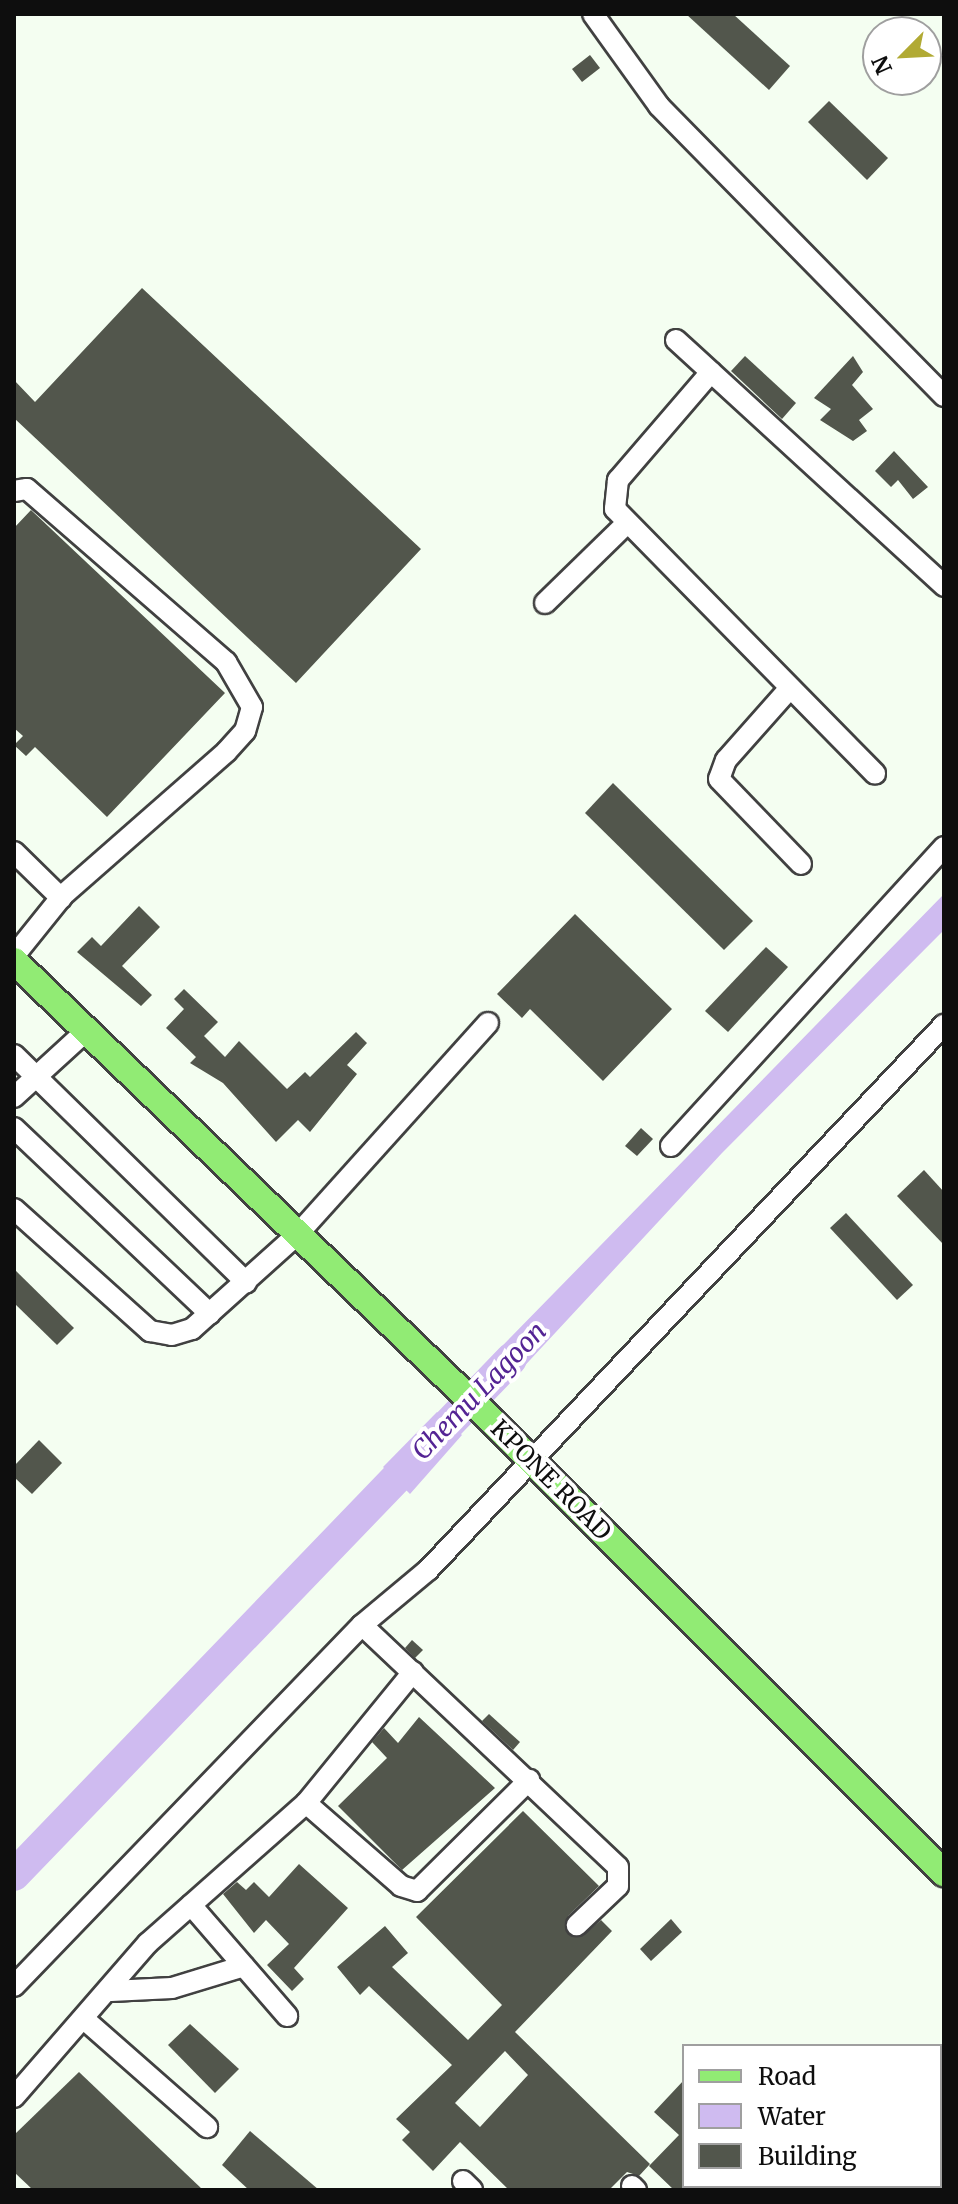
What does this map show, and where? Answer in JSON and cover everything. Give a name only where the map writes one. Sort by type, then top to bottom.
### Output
[{"type":"main road","name":"KPONE ROAD","points":[[14,958],[486,1415],[944,1873]]},
{"type":"street","points":[[593,14],[659,106],[944,396]]},
{"type":"street","points":[[676,340],[944,586]]},
{"type":"street","points":[[711,372],[618,480],[615,509],[626,524],[875,774]]},
{"type":"street","points":[[14,491],[27,489],[226,662],[252,707],[245,731],[226,752],[61,898],[14,958]]},
{"type":"street","points":[[545,603],[626,524]]},
{"type":"street","points":[[790,688],[726,760],[719,779],[801,864]]},
{"type":"street","points":[[671,1146],[944,847]]},
{"type":"street","points":[[14,852],[61,898]]},
{"type":"street","points":[[14,1209],[150,1331],[172,1335],[210,1314],[298,1234],[488,1023]]},
{"type":"street","points":[[14,1986],[362,1625],[428,1570],[944,1025]]},
{"type":"street","points":[[14,1097],[86,1031]]},
{"type":"street","points":[[14,1055],[246,1282]]},
{"type":"street","points":[[14,1128],[210,1314]]},
{"type":"street","points":[[362,1625],[618,1867],[618,1886],[577,1925]]},
{"type":"street","points":[[14,2097],[191,1905],[306,1803],[413,1672]]},
{"type":"street","points":[[306,1803],[401,1886],[417,1891],[529,1780]]},
{"type":"street","points":[[191,1905],[287,2016]]},
{"type":"street","points":[[111,1991],[187,1985],[244,1966]]},
{"type":"street","points":[[84,2019],[207,2127]]},
{"type":"water","points":[[944,894],[944,930],[722,1153],[492,1401],[469,1380]]},
{"type":"water","points":[[437,1412],[462,1435],[410,1494],[383,1467]]},
{"type":"building","points":[[686,14],[733,14],[790,66],[769,90]]},
{"type":"building","points":[[590,55],[600,68],[582,82],[572,69]]},
{"type":"building","points":[[829,101],[888,158],[867,180],[808,122]]},
{"type":"building","points":[[142,288],[421,549],[296,683],[14,418],[14,380],[35,402]]},
{"type":"building","points":[[745,356],[796,403],[782,419],[731,371]]},
{"type":"building","points":[[853,356],[863,372],[852,385],[873,409],[859,420],[867,431],[853,441],[820,420],[831,409],[814,398]]},
{"type":"building","points":[[894,451],[928,487],[913,499],[898,480],[891,487],[875,471]]},
{"type":"building","points":[[31,510],[225,693],[107,817],[35,747],[26,756],[14,745],[23,736],[14,728],[14,528]]},
{"type":"building","points":[[613,783],[753,921],[724,950],[585,813]]},
{"type":"building","points":[[139,906],[160,927],[122,966],[152,995],[141,1006],[77,952],[92,937],[101,946]]},
{"type":"building","points":[[575,914],[672,1009],[603,1081],[530,1009],[522,1018],[497,994]]},
{"type":"building","points":[[766,947],[788,967],[728,1032],[705,1011]]},
{"type":"building","points":[[184,989],[218,1022],[204,1036],[225,1057],[239,1041],[287,1089],[305,1072],[310,1077],[356,1032],[367,1043],[347,1065],[357,1074],[310,1132],[298,1120],[276,1142],[223,1083],[190,1063],[196,1057],[166,1028],[184,1009],[174,999]]},
{"type":"building","points":[[641,1128],[653,1139],[637,1156],[625,1146]]},
{"type":"building","points":[[924,1170],[944,1192],[944,1245],[897,1196]]},
{"type":"building","points":[[846,1213],[913,1285],[897,1300],[830,1228]]},
{"type":"building","points":[[14,1269],[74,1328],[57,1345],[14,1303]]},
{"type":"building","points":[[39,1440],[62,1463],[32,1494],[14,1477],[14,1466]]},
{"type":"building","points":[[412,1640],[423,1650],[415,1658],[405,1648]]},
{"type":"building","points":[[489,1714],[520,1742],[513,1750],[482,1721]]},
{"type":"building","points":[[419,1717],[495,1788],[402,1870],[338,1806],[387,1758],[372,1742],[384,1728],[398,1743]]},
{"type":"building","points":[[523,1811],[599,1886],[568,1916],[567,1933],[581,1937],[601,1920],[612,1931],[515,2032],[650,2164],[639,2176],[627,2172],[609,2190],[509,2190],[460,2142],[433,2171],[402,2140],[410,2132],[396,2119],[452,2065],[369,1986],[360,1995],[337,1967],[385,1926],[408,1953],[392,1967],[468,2040],[502,2005],[416,1917]],"holes":[[[505,2051],[528,2075],[480,2127],[455,2103]]]},
{"type":"building","points":[[299,1864],[348,1908],[294,1968],[304,1979],[292,1991],[267,1965],[289,1944],[266,1920],[254,1933],[223,1894],[237,1882],[246,1890],[254,1882],[269,1897]]},
{"type":"building","points":[[671,1919],[682,1932],[651,1961],[640,1949]]},
{"type":"building","points":[[190,2024],[239,2069],[215,2093],[168,2045]]},
{"type":"building","points":[[79,2072],[203,2190],[33,2190],[14,2172],[14,2135]]},
{"type":"building","points":[[682,2082],[684,2190],[674,2190],[649,2166],[679,2135],[654,2112]]},
{"type":"building","points":[[250,2131],[319,2190],[249,2190],[222,2165]]},
{"type":"waterway","name":"Chemu Lagoon","points":[[14,1875],[511,1359]]}]
